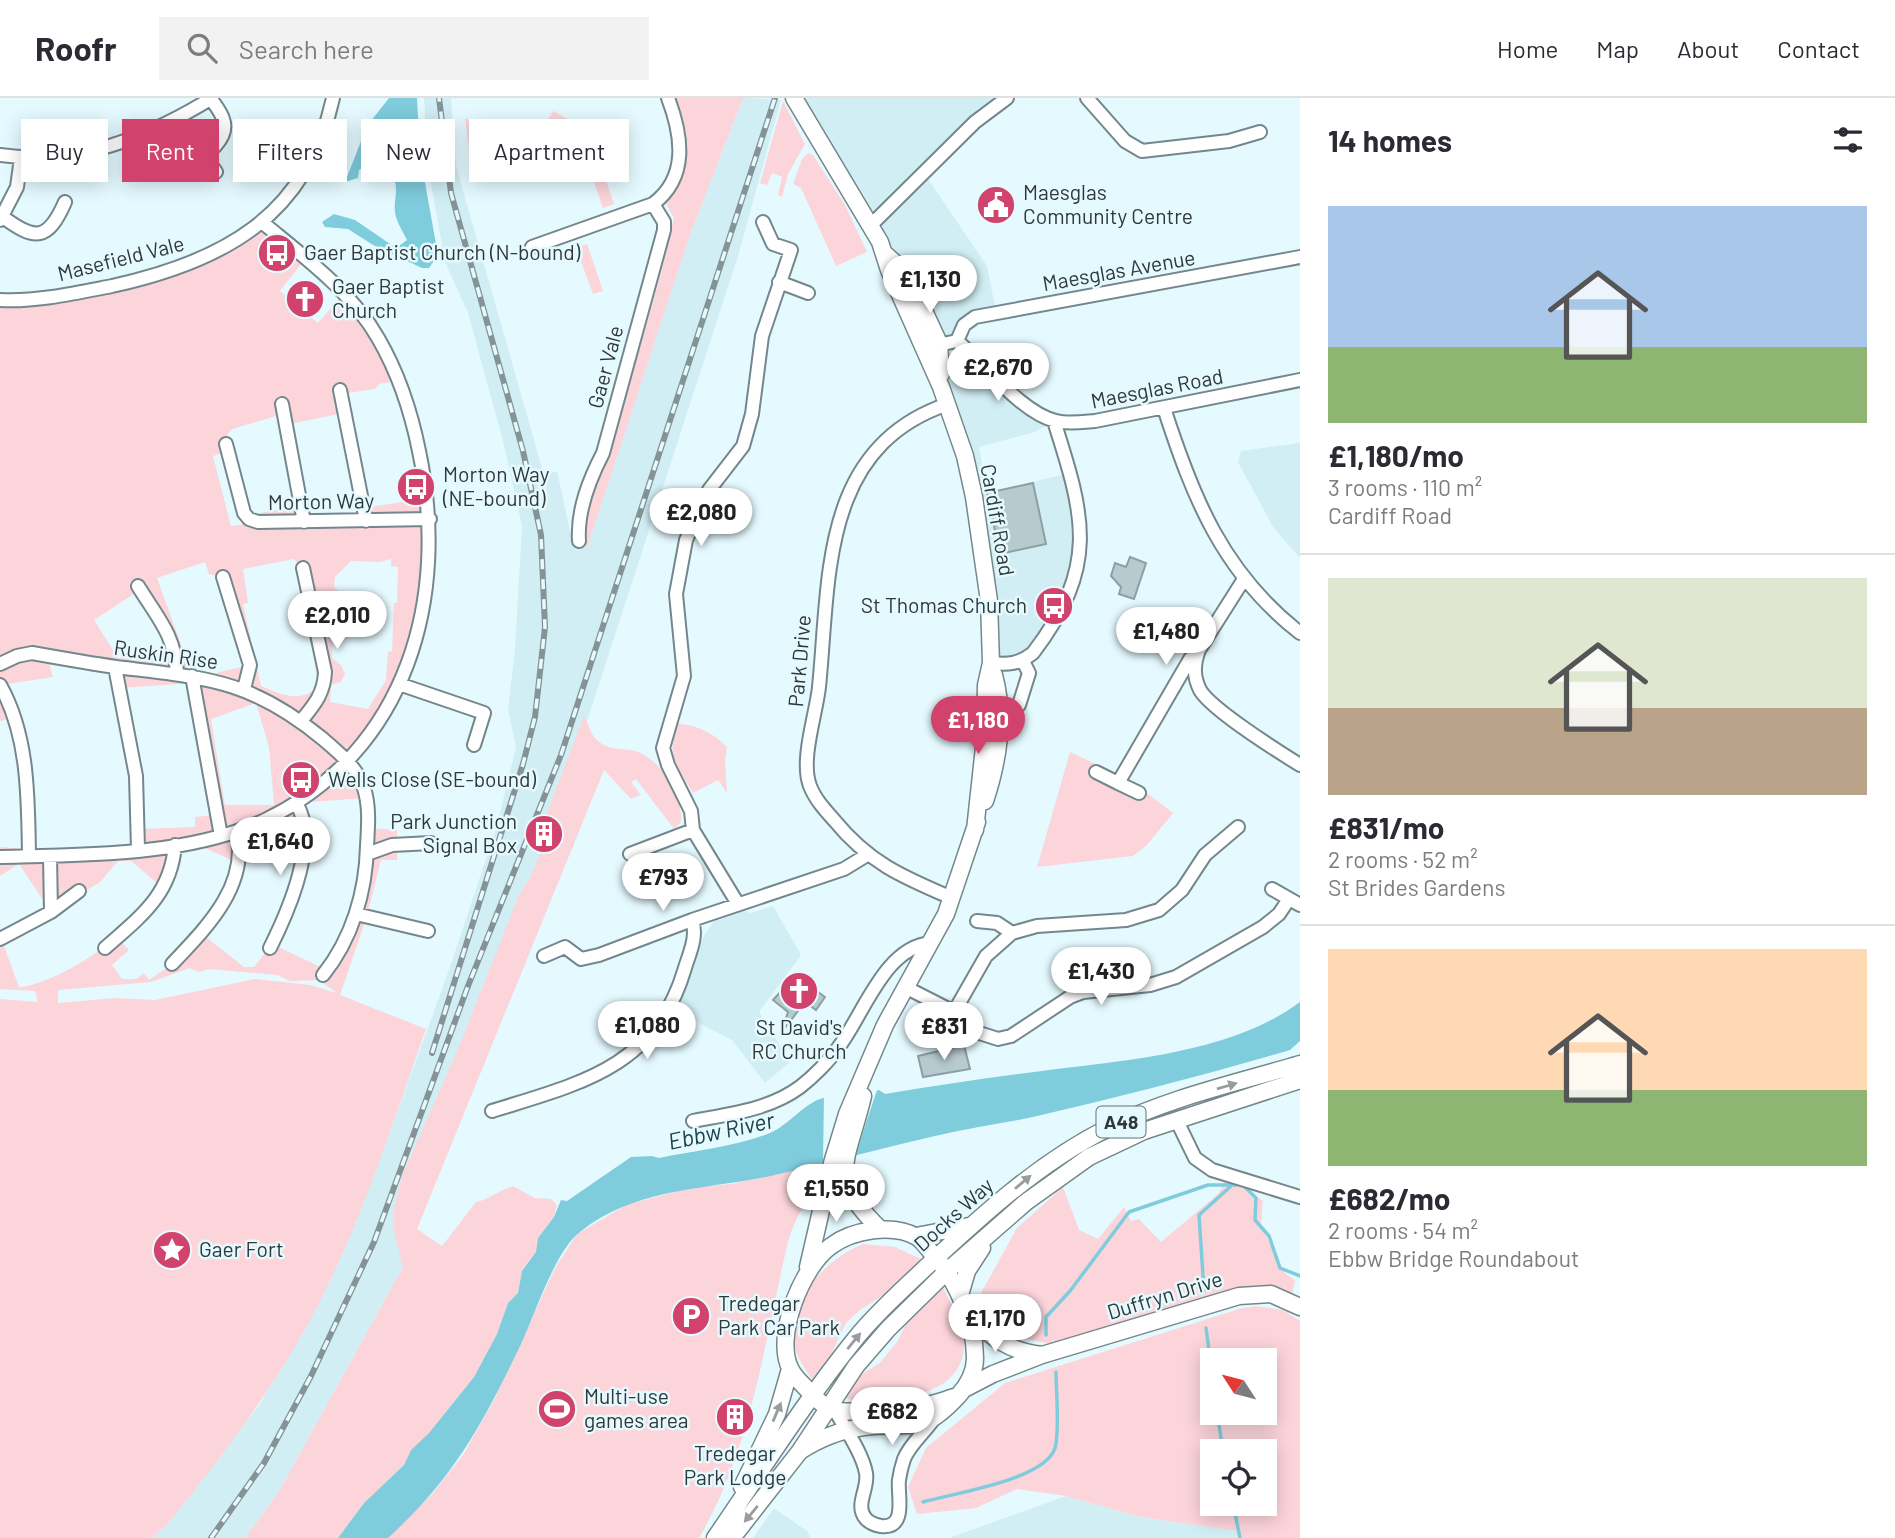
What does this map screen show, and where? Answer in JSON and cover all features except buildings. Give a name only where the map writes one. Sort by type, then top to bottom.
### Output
[{"type":"main road","name":"Cardiff Road","points":[[794,98],[871,225],[885,254],[889,271],[932,346],[941,387],[965,456],[974,497],[989,601],[991,663],[986,685],[985,738],[975,830],[952,898],[873,1055],[838,1162],[806,1276]]},
{"type":"main road","name":"Docks Way","points":[[729,1519],[813,1396],[874,1317],[970,1226],[1033,1174],[1107,1128],[1172,1102],[1300,1065]]},
{"type":"main road","name":"Docks Way","points":[[800,1451],[832,1409],[856,1366],[879,1339],[946,1272],[1060,1176],[1089,1157],[1175,1119],[1300,1080]]},
{"type":"main road","name":"Cardiff Road","points":[[838,1162],[849,1192],[860,1210],[880,1229]]},
{"type":"main road","name":"A48","points":[[916,1236],[970,1226]]},
{"type":"main road","name":"A48","points":[[960,1295],[967,1271],[995,1228]]},
{"type":"main road","points":[[933,1420],[962,1392],[975,1362],[975,1346],[960,1295],[936,1258],[916,1236],[880,1229],[854,1235],[831,1246],[806,1276],[794,1301],[790,1319],[787,1351],[790,1369],[813,1396],[832,1409],[923,1406],[962,1392]]},
{"type":"main road","name":"Duffryn Drive","points":[[962,1392],[993,1374],[1042,1355],[1239,1296],[1271,1294],[1300,1307]]},
{"type":"main road","name":"Duffryn Drive","points":[[965,1311],[986,1332],[1007,1347],[1021,1353],[1042,1355]]},
{"type":"main road","name":"A48","points":[[715,1538],[729,1519],[777,1414],[790,1369]]},
{"type":"main road","name":"A48","points":[[732,1538],[800,1451],[816,1441],[845,1430],[866,1426],[914,1426],[933,1420]]},
{"type":"street","points":[[108,147],[142,136],[211,98],[223,117],[224,127],[219,137]]},
{"type":"street","name":"Masefield Vale","points":[[0,300],[82,292],[165,273],[228,247],[263,223],[282,203],[310,163],[321,140],[333,98]]},
{"type":"street","points":[[871,225],[975,122],[1007,98]]},
{"type":"street","points":[[1087,98],[1125,141],[1142,151],[1230,141],[1260,132]]},
{"type":"street","points":[[532,247],[653,204],[670,188],[679,163],[680,136],[669,102]]},
{"type":"street","points":[[0,155],[21,158],[17,187],[1,218],[23,232],[41,232],[49,229],[58,218],[65,202]]},
{"type":"street","name":"Gaer Vale","points":[[579,541],[578,523],[594,465],[603,453],[664,230],[664,222],[653,204]]},
{"type":"street","points":[[738,904],[693,830],[691,811],[668,765],[663,748],[684,676],[676,594],[677,576],[686,540],[709,490],[743,446],[752,414],[762,336],[791,250],[773,244],[763,222]]},
{"type":"street","points":[[0,857],[138,849],[175,845],[237,832],[296,803],[347,760],[370,735],[400,684],[410,657],[428,574],[430,519],[413,424],[398,375],[377,335],[352,303],[263,223]]},
{"type":"street","name":"Maesglas Avenue","points":[[957,341],[964,325],[975,317],[1300,257]]},
{"type":"street","points":[[779,282],[808,293]]},
{"type":"street","points":[[932,346],[957,341],[1023,402],[1054,421],[1072,477],[1079,517],[1081,551],[1076,577],[1042,641],[1023,661],[1008,665],[991,663]]},
{"type":"street","name":"Maesglas Road","points":[[1054,421],[1095,421],[1300,380]]},
{"type":"street","points":[[340,390],[366,521]]},
{"type":"street","points":[[282,404],[304,522]]},
{"type":"street","name":"Park Drive","points":[[948,404],[926,411],[910,421],[874,452],[859,475],[842,514],[826,585],[819,685],[806,775],[819,802],[867,855],[900,875],[952,898]]},
{"type":"street","points":[[1164,408],[1208,525],[1244,579],[1300,633]]},
{"type":"street","name":"Morton Way","points":[[226,444],[244,513],[249,519],[258,522],[304,522],[430,519]]},
{"type":"street","points":[[301,721],[319,699],[324,688],[325,672],[303,568]]},
{"type":"street","points":[[223,577],[250,665],[244,689]]},
{"type":"street","points":[[1118,782],[1190,659],[1199,650],[1244,579]]},
{"type":"street","points":[[138,586],[172,640],[176,651],[177,673]]},
{"type":"street","points":[[1199,650],[1195,663],[1196,679],[1202,693],[1243,727],[1300,765]]},
{"type":"street","name":"Ruskin Rise","points":[[0,664],[32,653],[219,680],[281,708],[301,721],[347,760]]},
{"type":"street","points":[[1019,705],[1029,673],[1023,661]]},
{"type":"street","points":[[116,667],[136,776],[138,849]]},
{"type":"street","points":[[192,676],[221,836]]},
{"type":"street","points":[[400,684],[484,713],[474,744]]},
{"type":"street","points":[[0,685],[20,737],[27,782],[29,856]]},
{"type":"street","points":[[323,975],[345,941],[356,914],[367,854],[366,798],[360,779],[347,760]]},
{"type":"street","points":[[1096,772],[1139,793]]},
{"type":"street","points":[[270,948],[282,924],[303,858],[305,822],[296,803]]},
{"type":"street","points":[[954,1012],[986,957],[1012,933],[1038,926],[1126,920],[1159,910],[1182,890],[1205,855],[1219,840],[1238,827]]},
{"type":"street","points":[[630,855],[693,830]]},
{"type":"street","points":[[172,964],[207,928],[233,882],[241,856],[237,832]]},
{"type":"street","points":[[367,854],[392,845],[431,843]]},
{"type":"street","points":[[105,948],[148,909],[163,888],[173,869],[175,845]]},
{"type":"street","points":[[544,956],[565,947],[581,959],[599,955],[692,920],[844,869],[867,855]]},
{"type":"street","points":[[50,856],[51,912]]},
{"type":"street","points":[[905,987],[954,1012],[973,1031],[985,1037],[998,1039],[1011,1036],[1070,997],[1083,992],[1150,985],[1176,977],[1263,927],[1295,902],[1272,889]]},
{"type":"street","points":[[0,939],[51,912],[79,891]]},
{"type":"street","points":[[356,914],[428,931]]},
{"type":"street","points":[[492,1111],[578,1084],[608,1070],[634,1050],[669,1009],[678,993],[696,932],[692,920]]},
{"type":"street","points":[[977,921],[997,923],[1012,933]]},
{"type":"street","points":[[693,1121],[756,1109],[799,1087],[837,1051],[869,995],[904,953],[916,944],[931,943]]},
{"type":"street","points":[[1175,1119],[1195,1158],[1212,1170],[1300,1197]]},
{"type":"street","points":[[832,1409],[866,1471],[862,1512],[872,1523],[886,1526],[898,1518],[899,1478],[904,1459],[933,1420]]},
{"type":"shaded area","points":[[424,98],[451,98],[453,119],[425,119]]},
{"type":"shaded area","points":[[676,98],[743,98],[690,235],[587,548],[584,544],[584,531],[589,506],[611,446],[674,218],[665,202],[685,164],[687,140]]},
{"type":"shaded area","points":[[743,98],[781,100],[738,256],[578,749],[603,760],[438,1170],[403,1267],[278,1493],[245,1538],[150,1538],[166,1526],[260,1404],[329,1284],[375,1173],[449,970],[496,829],[516,747],[508,709],[515,649],[522,526],[503,441],[468,313],[445,262],[431,182],[455,182],[455,152],[456,166],[544,475],[557,471],[574,549],[587,547],[690,235]]},
{"type":"shaded area","points":[[797,98],[1007,98],[924,173],[987,266],[996,312],[974,317],[957,341],[1054,421],[1035,432],[979,447],[987,493],[1070,473],[1076,577],[1033,653],[991,663],[989,601],[948,404],[939,343]]},
{"type":"shaded area","points":[[783,101],[805,144],[788,174],[782,197],[778,195],[782,177],[772,173],[767,185],[760,183]]},
{"type":"shaded area","points":[[553,111],[568,119],[548,119]]},
{"type":"shaded area","points":[[465,118],[469,120],[469,148]]},
{"type":"shaded area","points":[[808,153],[813,155],[845,205],[867,252],[836,266],[801,188],[793,184],[802,159]]},
{"type":"shaded area","points":[[594,182],[606,182],[614,204],[603,208]]},
{"type":"shaded area","points":[[263,223],[305,259],[280,291],[318,323],[343,294],[400,380],[379,384],[375,389],[348,393],[344,389],[344,413],[285,425],[283,414],[232,429],[227,435],[228,451],[213,456],[231,526],[241,525],[254,514],[301,506],[305,522],[366,521],[364,508],[427,498],[428,574],[399,684],[347,760],[366,798],[297,803],[305,829],[258,823],[238,832],[240,864],[192,842],[175,845],[163,888],[131,861],[118,861],[100,882],[51,912],[19,864],[0,876],[0,847],[29,849],[29,856],[137,849],[138,829],[195,827],[195,817],[216,815],[193,683],[120,688],[115,667],[47,656],[53,677],[1,685],[14,718],[0,721],[0,300],[165,273]],"holes":[[[294,559],[299,565],[322,659],[316,665],[316,673],[324,683],[316,689],[301,696],[294,696],[261,686],[243,604],[248,603],[243,569]],[[391,559],[391,566],[398,567],[392,651],[388,652],[386,680],[368,709],[330,702],[331,685],[341,682],[345,674],[341,665],[332,658],[333,613],[341,611],[347,603],[346,597],[334,587],[335,577],[351,561],[380,562]],[[205,562],[209,574],[224,577],[250,665],[199,677],[192,675],[157,578]],[[140,590],[173,643],[149,659],[118,658],[94,620]],[[256,703],[269,747],[274,805],[225,805],[211,719]]]},
{"type":"shaded area","points":[[587,244],[603,291],[593,294],[576,248]]},
{"type":"shaded area","points":[[1300,443],[1300,558],[1273,527],[1238,462],[1241,451]]},
{"type":"shaded area","points":[[584,716],[593,735],[602,744],[638,752],[655,763],[675,791],[681,822],[674,829],[636,779],[631,782],[641,795],[631,799],[604,770],[417,1229],[442,1246],[476,1202],[513,1186],[535,1198],[551,1199],[557,1205],[554,1217],[538,1238],[536,1252],[522,1271],[518,1293],[508,1303],[497,1334],[474,1377],[429,1433],[411,1450],[404,1465],[364,1503],[338,1538],[245,1538],[278,1493],[403,1267],[394,1231],[394,1208],[402,1176],[458,1049],[519,895],[530,878],[554,822],[545,818]]},
{"type":"shaded area","points":[[675,723],[704,730],[727,747],[727,793],[718,780],[693,793],[675,760],[672,744]]},
{"type":"shaded area","points":[[1070,752],[1098,765],[1096,771],[1145,798],[1147,793],[1173,813],[1147,845],[1133,856],[1037,867]]},
{"type":"shaded area","name":"Gaer Fort","points":[[368,828],[397,830],[397,860],[381,860],[367,916],[340,995],[426,1029],[356,1221],[329,1283],[294,1348],[255,1409],[211,1468],[166,1526],[150,1538],[0,1538],[0,999],[38,1002],[35,991],[0,989],[0,935],[19,987],[43,981],[71,968],[117,937],[129,950],[112,965],[122,979],[136,979],[144,973],[149,980],[172,964],[201,933],[244,967],[254,967],[272,944],[327,970],[356,914]],"holes":[[[190,968],[199,972],[209,969],[277,975],[290,981],[319,980],[337,993],[310,985],[255,979],[155,1000],[116,998],[58,1003],[58,990],[151,982]]]},
{"type":"shaded area","points":[[773,906],[801,955],[759,1012],[790,1062],[765,1083],[732,1040],[674,1010],[682,996],[702,939],[713,922],[744,911],[751,913]]},
{"type":"shaded area","points":[[820,1163],[814,1184],[788,1242],[744,1431],[717,1504],[699,1538],[388,1538],[433,1493],[463,1455],[495,1398],[555,1268],[577,1234],[628,1204],[695,1187],[732,1184]]},
{"type":"shaded area","points":[[1225,1181],[1241,1186],[1263,1201],[1261,1226],[1285,1273],[1295,1280],[1292,1296],[1268,1289],[1057,1345],[1014,1337],[998,1326],[987,1311],[981,1293],[1017,1228],[1063,1187],[1079,1230],[1098,1239],[1124,1207],[1131,1221],[1139,1219],[1161,1242],[1218,1194]]},
{"type":"shaded area","points":[[863,1244],[895,1247],[923,1260],[893,1289],[860,1310],[846,1323],[826,1365],[813,1381],[796,1352],[794,1341],[798,1310],[804,1295],[824,1270]]},
{"type":"shaded area","points":[[943,1287],[957,1316],[964,1339],[961,1361],[947,1381],[925,1392],[900,1398],[844,1398],[862,1374],[880,1363],[897,1342],[911,1314]]},
{"type":"shaded area","points":[[1255,1306],[1283,1310],[1300,1321],[1300,1538],[1240,1538],[1238,1531],[1141,1517],[1066,1496],[1017,1489],[976,1508],[917,1514],[908,1487],[926,1448],[1005,1383],[1239,1309]]},
{"type":"shaded area","points":[[1066,1496],[1141,1517],[1238,1531],[1240,1538],[949,1538]]},
{"type":"shaded area","points":[[774,1508],[807,1531],[811,1538],[753,1538]]},
{"type":"water","points":[[389,98],[417,98],[418,119],[372,119]]},
{"type":"water","points":[[361,141],[361,169],[358,178],[347,181]]},
{"type":"water","points":[[395,182],[425,182],[438,255],[429,268],[422,268],[373,245],[348,229],[325,227],[322,222],[334,214],[355,220],[396,248],[407,240],[396,215]]},
{"type":"water","points":[[1300,1002],[1300,1041],[1290,1050],[1033,1117],[947,1133],[779,1174],[650,1198],[602,1217],[580,1232],[562,1253],[521,1344],[480,1424],[431,1493],[388,1538],[338,1538],[364,1503],[404,1465],[411,1450],[429,1433],[474,1377],[497,1334],[508,1303],[518,1293],[522,1271],[536,1252],[538,1238],[554,1217],[561,1200],[567,1201],[631,1157],[659,1158],[757,1138],[777,1129],[809,1104],[823,1098],[879,1090],[885,1094],[1180,1051],[1244,1032],[1273,1019]]},
{"type":"pier","points":[[878,1087],[854,1159],[823,1164],[824,1094]]},
{"type":"waterway","points":[[1046,1335],[1046,1317],[1070,1291],[1129,1212],[1208,1185],[1236,1185]]},
{"type":"waterway","points":[[1204,1291],[1199,1215],[1231,1186]]},
{"type":"waterway","points":[[1246,1188],[1256,1198],[1255,1220],[1269,1236],[1280,1268],[1300,1276]]},
{"type":"waterway","points":[[1206,1328],[1209,1348]]},
{"type":"waterway","points":[[923,1502],[997,1484],[1035,1469],[1048,1459],[1055,1448],[1058,1421],[1056,1372]]},
{"type":"waterway","points":[[1219,1425],[1221,1439]]},
{"type":"waterway","points":[[1236,1516],[1240,1538]]},
{"type":"railway","points":[[432,1053],[523,764],[535,717],[545,627],[541,535],[523,451],[451,193],[439,98]]},
{"type":"railway","points":[[211,1538],[264,1463],[311,1376],[374,1242],[468,986],[561,755],[775,98]]},
{"type":"place","name":"Maesglas Community Centre","points":[[996,205]]},
{"type":"place","name":"Gaer Baptist Church (N-bound)","points":[[277,253]]},
{"type":"place","name":"Gaer Baptist Church","points":[[305,299]]},
{"type":"place","name":"Morton Way (NE-bound)","points":[[416,487]]},
{"type":"place","name":"St Thomas Church","points":[[1054,606]]},
{"type":"place","name":"Wells Close (SE-bound)","points":[[301,780]]},
{"type":"place","name":"Park Junction Signal Box","points":[[544,834]]},
{"type":"place","name":"St David's RC Church","points":[[799,991]]},
{"type":"place","name":"Gaer Fort","points":[[172,1250]]},
{"type":"place","name":"Tredegar Park Car Park","points":[[691,1316]]},
{"type":"place","name":"Multi-use games area","points":[[557,1409]]},
{"type":"place","name":"Tredegar Park Lodge","points":[[735,1417]]},
{"type":"water label","name":"Ebbw River","points":[[721,1131]]}]
